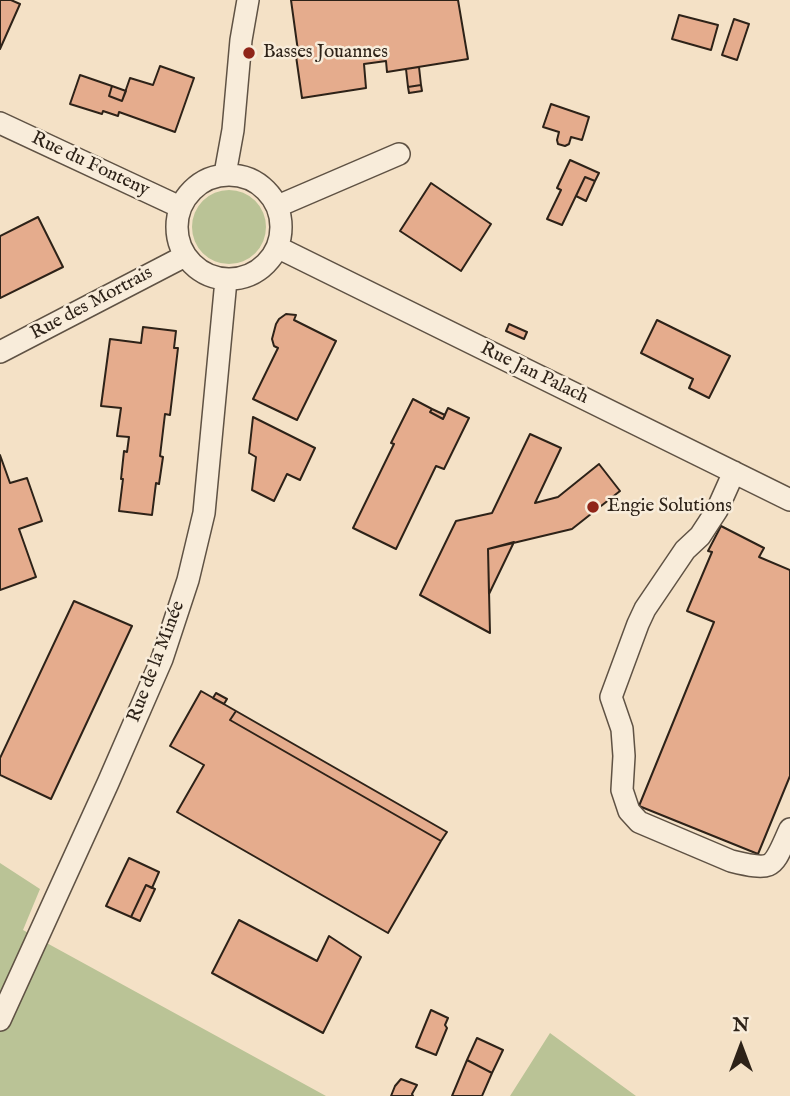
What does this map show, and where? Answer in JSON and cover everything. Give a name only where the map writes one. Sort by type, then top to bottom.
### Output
[{"type":"street","points":[[225,174],[233,130],[241,40],[248,0]]},
{"type":"street","name":"Rue du Fonteny","points":[[0,123],[180,207]]},
{"type":"street","points":[[278,206],[399,154]]},
{"type":"street","points":[[225,174],[251,179],[271,195],[278,206],[282,221],[279,248],[256,273],[226,280],[210,276],[196,268],[179,244],[177,219],[180,207],[198,184],[211,178],[225,174]]},
{"type":"street","name":"Rue Jan Palach","points":[[279,248],[790,500]]},
{"type":"street","name":"Rue des Mortrais","points":[[0,352],[185,256]]},
{"type":"street","name":"Rue de la Minée","points":[[0,1020],[162,659],[188,580],[204,513],[226,280]]},
{"type":"street","points":[[734,472],[717,510],[700,537],[685,550],[645,609],[611,696],[622,729],[622,790],[629,811],[639,822],[746,865],[761,867],[775,862],[790,828]]},
{"type":"green space","points":[[229,190],[250,196],[260,206],[266,227],[260,248],[250,258],[229,264],[208,258],[198,248],[192,227],[198,206],[208,196]]},
{"type":"green space","points":[[0,863],[40,889],[23,930],[326,1096],[0,1096]]},
{"type":"green space","points":[[550,1033],[636,1096],[510,1096]]},
{"type":"building","points":[[0,0],[11,0],[20,4],[0,49]]},
{"type":"building","points":[[291,0],[458,0],[468,59],[387,72],[386,61],[364,64],[366,88],[302,98]]},
{"type":"building","points":[[679,15],[718,25],[711,50],[672,39]]},
{"type":"building","points":[[734,19],[749,24],[737,60],[722,55]]},
{"type":"building","points":[[160,66],[194,78],[175,132],[119,112],[118,116],[103,111],[102,114],[70,104],[80,75],[112,86],[109,96],[122,101],[130,78],[153,85]]},
{"type":"building","points":[[419,67],[421,85],[408,87],[406,69]]},
{"type":"building","points":[[421,85],[422,91],[409,93],[408,87]]},
{"type":"building","points":[[112,86],[126,91],[122,101],[109,96]]},
{"type":"building","points":[[551,104],[589,117],[582,140],[571,137],[569,144],[558,144],[559,132],[543,127]]},
{"type":"building","points":[[570,160],[599,173],[595,181],[585,177],[562,225],[547,219],[561,190],[557,188]]},
{"type":"building","points":[[585,177],[595,181],[586,201],[576,196]]},
{"type":"building","points":[[431,183],[491,224],[461,271],[400,231]]},
{"type":"building","points":[[38,217],[63,267],[0,298],[0,236]]},
{"type":"building","points":[[286,314],[296,315],[294,320],[336,341],[297,420],[253,399],[278,348],[274,346],[272,339],[276,324]]},
{"type":"building","points":[[657,320],[730,356],[709,398],[689,388],[693,379],[641,353]]},
{"type":"building","points":[[509,324],[527,332],[524,339],[506,331]]},
{"type":"building","points":[[143,327],[176,331],[174,348],[178,348],[170,415],[165,414],[160,456],[163,457],[152,515],[119,511],[124,451],[127,452],[129,437],[117,436],[121,408],[101,406],[110,339],[141,343]]},
{"type":"building","points":[[413,399],[432,409],[430,412],[443,419],[448,408],[469,418],[444,469],[436,466],[396,549],[353,528]]},
{"type":"building","points":[[432,409],[445,415],[443,419],[430,412]]},
{"type":"building","points":[[253,417],[315,448],[300,480],[287,474],[274,501],[252,490],[256,457],[249,453]]},
{"type":"building","points":[[530,434],[561,448],[535,503],[558,497],[599,464],[620,491],[572,529],[488,549],[490,633],[420,595],[456,521],[492,513]]},
{"type":"building","points":[[0,455],[10,483],[27,478],[42,521],[19,529],[36,577],[0,590]]},
{"type":"building","points":[[721,526],[764,548],[759,557],[790,570],[790,776],[758,854],[639,806],[714,622],[687,611],[712,552],[708,551]]},
{"type":"building","points":[[514,542],[489,594],[488,549]]},
{"type":"building","points":[[74,601],[132,626],[51,799],[0,775],[0,758]]},
{"type":"building","points":[[201,691],[236,711],[230,720],[441,841],[388,933],[177,812],[204,765],[170,746]]},
{"type":"building","points":[[216,693],[227,699],[224,704],[213,698]]},
{"type":"building","points":[[236,711],[447,832],[441,841],[230,720]]},
{"type":"building","points":[[129,858],[159,872],[152,888],[146,885],[131,917],[106,906]]},
{"type":"building","points":[[146,885],[155,889],[140,921],[131,917]]},
{"type":"building","points":[[239,920],[317,961],[329,936],[361,957],[323,1033],[212,973]]},
{"type":"building","points":[[431,1010],[448,1018],[445,1025],[447,1028],[436,1055],[416,1047]]},
{"type":"building","points":[[477,1038],[503,1050],[492,1073],[467,1060]]},
{"type":"building","points":[[467,1060],[492,1073],[482,1096],[452,1096]]},
{"type":"building","points":[[401,1079],[417,1085],[413,1096],[391,1096]]},
{"type":"place","name":"Basses Jouannes","points":[[249,53]]},
{"type":"place","name":"Engie Solutions","points":[[593,507]]}]
